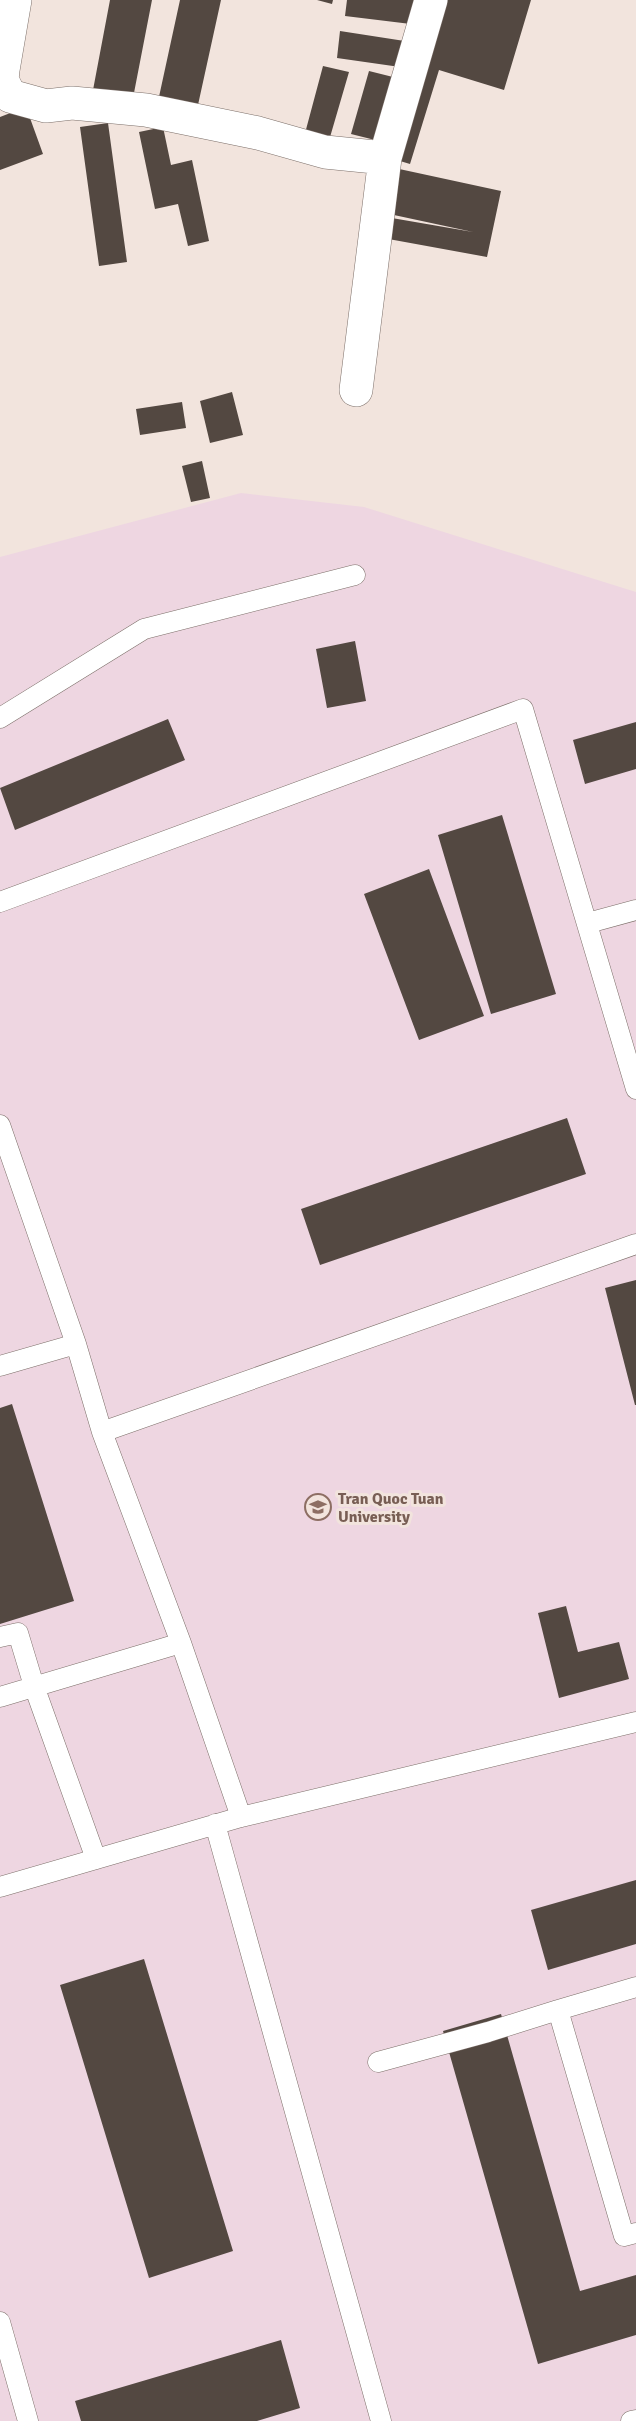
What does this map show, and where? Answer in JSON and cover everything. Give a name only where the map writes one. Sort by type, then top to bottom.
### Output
[{"type":"street","points":[[15,0],[3,70],[5,89],[10,96],[46,106],[72,103],[146,110],[258,133],[325,152],[386,158]]},
{"type":"street","points":[[356,390],[386,158],[431,0]]},
{"type":"lane","points":[[0,718],[144,630],[355,575]]},
{"type":"lane","points":[[0,902],[523,710],[636,1089]]},
{"type":"lane","points":[[588,923],[636,910]]},
{"type":"lane","points":[[0,1125],[76,1344],[102,1432],[181,1643],[241,1817]]},
{"type":"lane","points":[[102,1432],[636,1244]]},
{"type":"lane","points":[[0,1366],[76,1344]]},
{"type":"lane","points":[[0,1637],[18,1633],[34,1686],[96,1859]]},
{"type":"lane","points":[[0,1696],[181,1643]]},
{"type":"lane","points":[[0,1887],[241,1817],[636,1722]]},
{"type":"lane","points":[[215,1824],[381,2421]]},
{"type":"lane","points":[[378,2062],[488,2032],[636,1987]]},
{"type":"lane","points":[[558,2010],[624,2236],[636,2233]]},
{"type":"lane","points":[[0,2322],[28,2421]]},
{"type":"lane","points":[[631,2421],[636,2420]]},
{"type":"shaded area","name":"Tran Quoc Tuan University","points":[[241,493],[364,507],[636,592],[636,2421],[0,2421],[0,557]]},
{"type":"building","points":[[110,0],[152,0],[133,98],[93,90]]},
{"type":"building","points":[[180,0],[221,0],[196,114],[157,106]]},
{"type":"building","points":[[317,0],[333,0],[332,4]]},
{"type":"building","points":[[347,0],[422,0],[419,25],[345,16]]},
{"type":"building","points":[[439,0],[531,0],[504,90],[439,70],[410,164],[390,158]]},
{"type":"building","points":[[340,31],[411,42],[407,68],[337,58]]},
{"type":"building","points":[[323,66],[349,72],[328,144],[304,137]]},
{"type":"building","points":[[369,71],[397,78],[379,141],[351,134]]},
{"type":"building","points":[[26,107],[43,154],[0,170],[0,117]]},
{"type":"building","points":[[108,123],[127,262],[99,266],[80,127]]},
{"type":"building","points":[[163,127],[171,165],[192,160],[209,241],[188,246],[178,204],[155,209],[139,132]]},
{"type":"building","points":[[390,167],[501,191],[487,257],[383,238],[386,217],[473,232],[380,212]]},
{"type":"building","points":[[232,392],[243,435],[210,443],[200,401]]},
{"type":"building","points":[[182,402],[186,428],[140,435],[136,409]]},
{"type":"building","points":[[202,461],[210,498],[191,502],[182,466]]},
{"type":"building","points":[[355,641],[366,701],[327,708],[316,649]]},
{"type":"building","points":[[168,719],[185,760],[15,830],[0,788]]},
{"type":"building","points":[[636,722],[636,769],[585,784],[573,740]]},
{"type":"building","points":[[502,815],[556,994],[491,1014],[438,835]]},
{"type":"building","points":[[429,869],[484,1016],[419,1040],[364,894]]},
{"type":"building","points":[[567,1118],[586,1174],[320,1265],[301,1209]]},
{"type":"building","points":[[636,1280],[636,1405],[635,1405],[605,1288]]},
{"type":"building","points":[[12,1404],[74,1601],[0,1624],[0,1408]]},
{"type":"building","points":[[566,1606],[578,1652],[619,1642],[629,1679],[559,1698],[538,1613]]},
{"type":"building","points":[[636,1880],[636,1944],[548,1970],[531,1910]]},
{"type":"building","points":[[144,1959],[233,2251],[149,2278],[60,1985]]},
{"type":"building","points":[[501,2014],[580,2291],[636,2275],[636,2335],[538,2364],[443,2031]]},
{"type":"building","points":[[281,2340],[300,2408],[257,2421],[81,2421],[75,2401]]},
{"type":"place","name":"Tran Quoc Tuan University","points":[[318,1507]]}]
